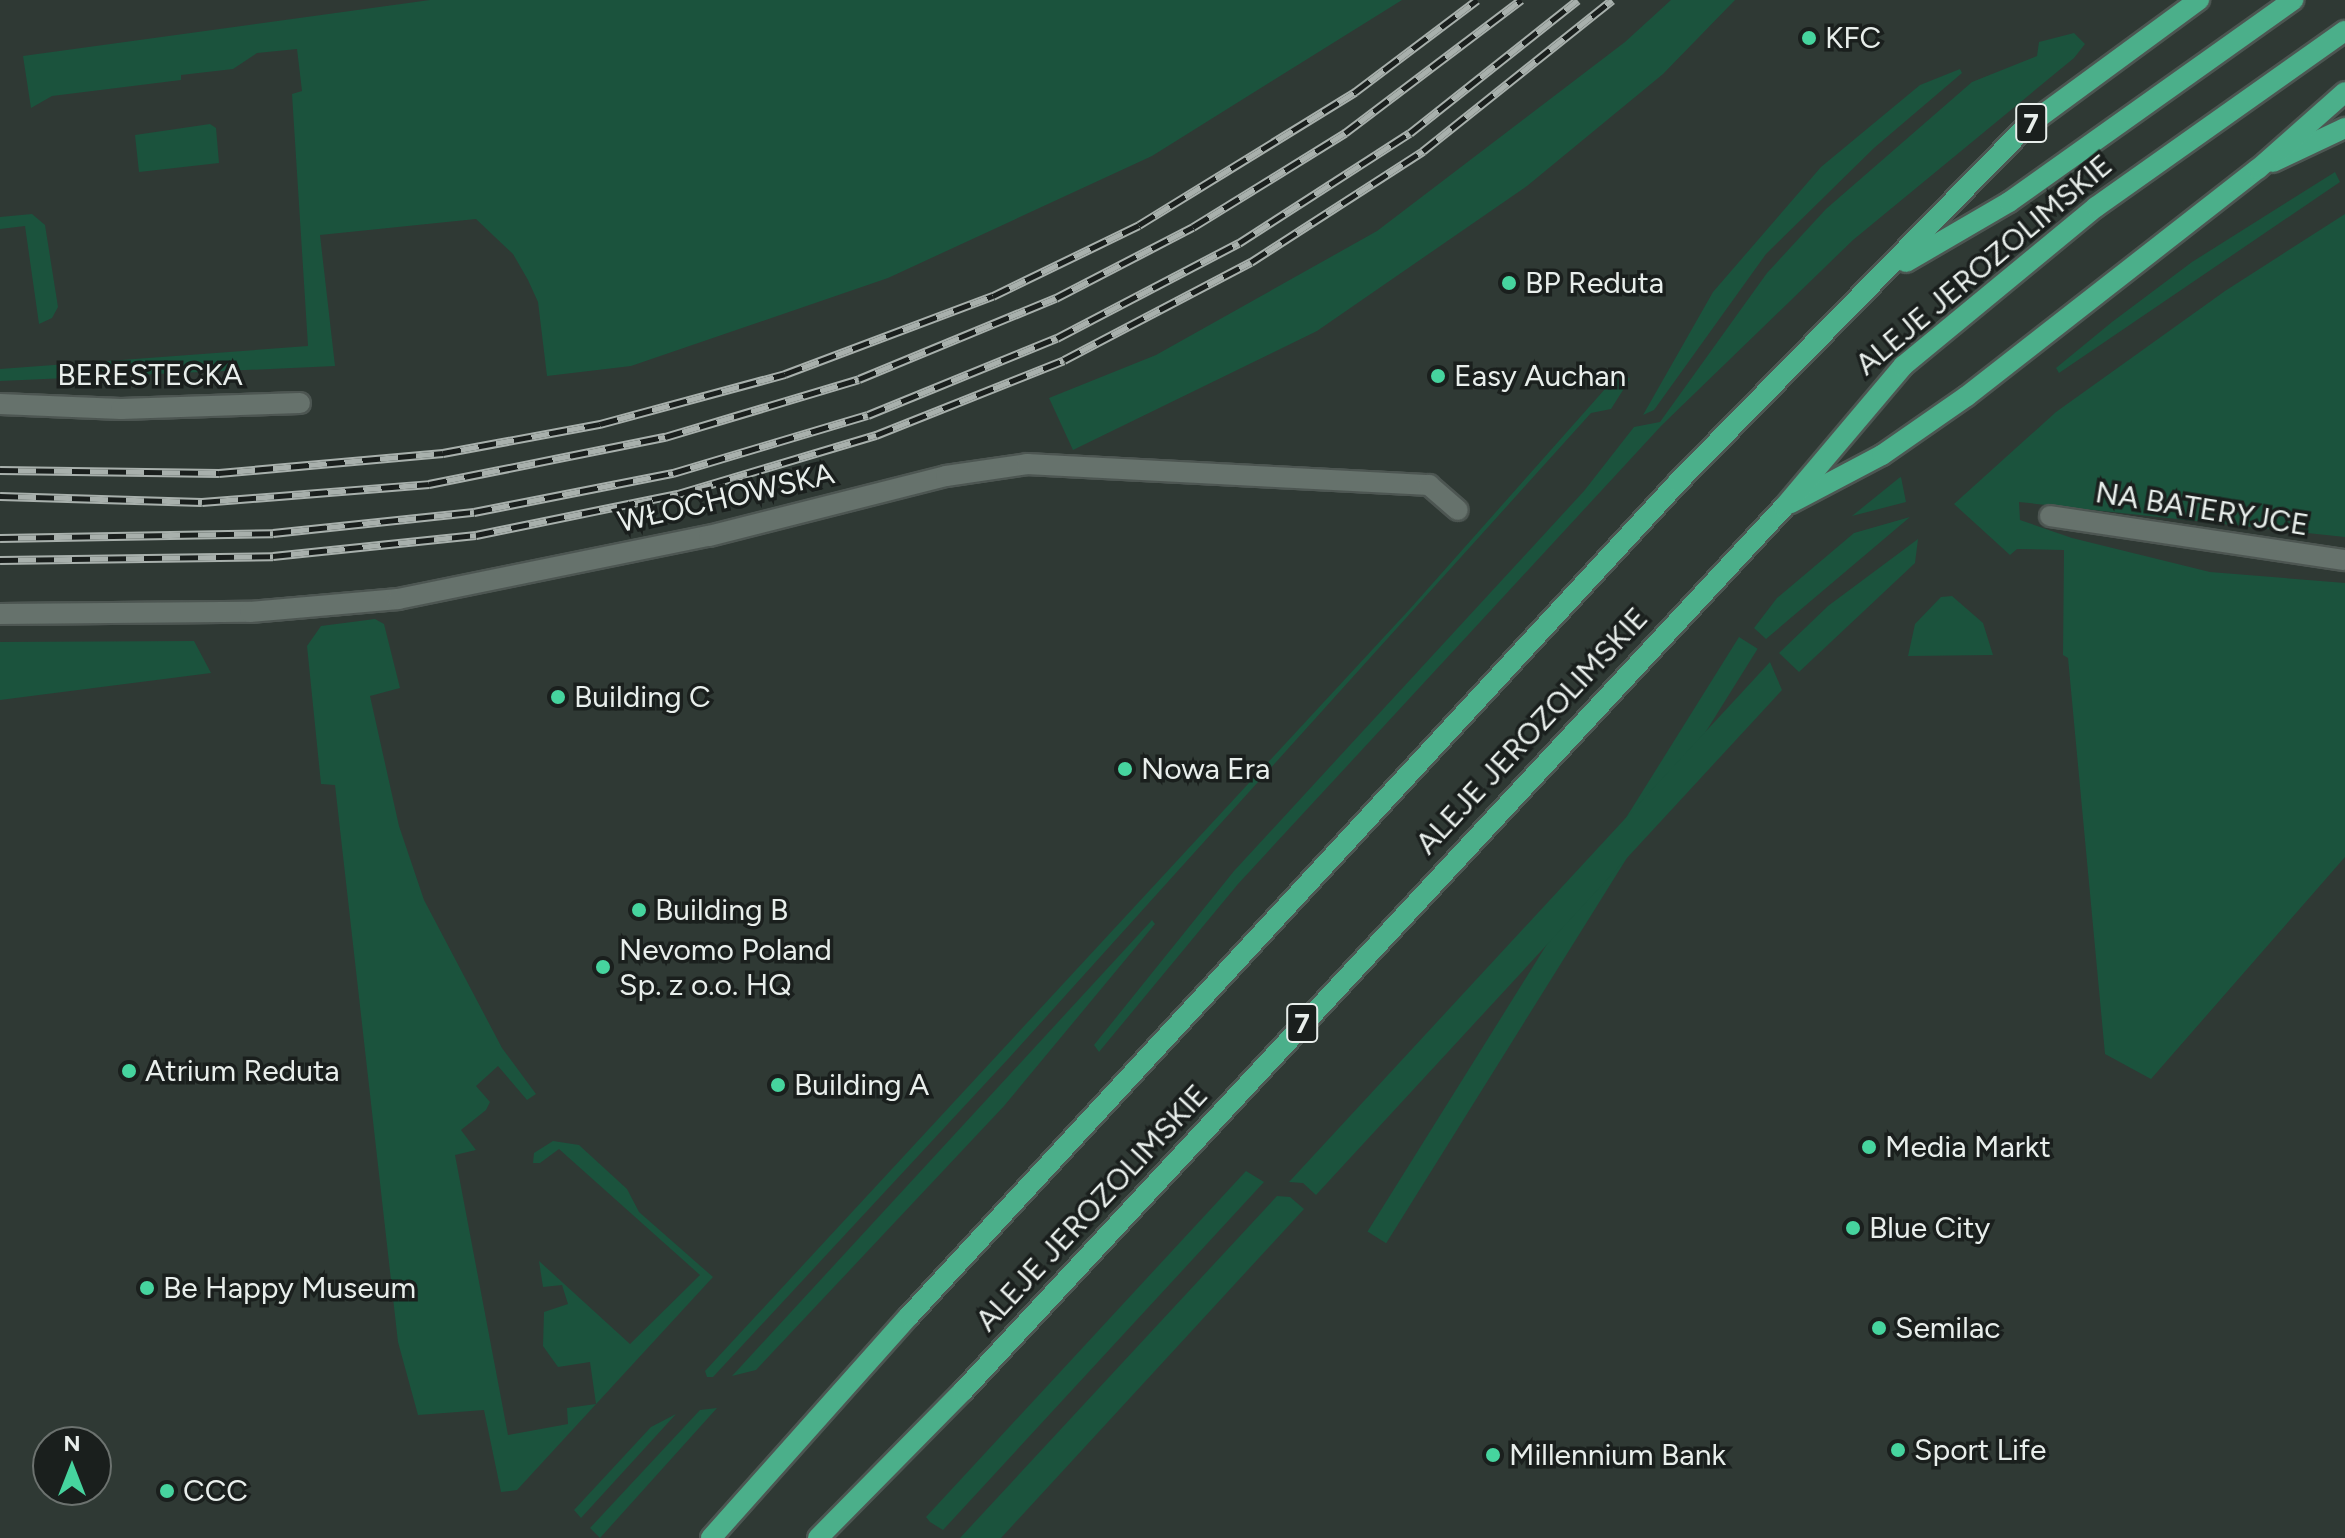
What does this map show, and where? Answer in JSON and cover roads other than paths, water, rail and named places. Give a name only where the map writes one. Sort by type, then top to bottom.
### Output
[{"type":"main road","name":"ALEJE JEROZOLIMSKIE","points":[[711,1538],[1572,595],[2026,127],[2199,0]]},
{"type":"main road","name":"ALEJE JEROZOLIMSKIE","points":[[1887,273],[2009,202],[2293,0]]},
{"type":"main road","name":"ALEJE JEROZOLIMSKIE","points":[[818,1538],[963,1391],[1784,507],[1903,366],[2096,207],[2345,31]]},
{"type":"main road","name":"7","points":[[1784,507],[1882,455],[1967,396],[2258,169],[2345,92]]},
{"type":"main road","points":[[2258,169],[2345,128]]},
{"type":"street","name":"BERESTECKA","points":[[0,404],[121,409],[300,403]]},
{"type":"street","name":"WŁOCHOWSKA","points":[[0,614],[250,612],[398,599],[709,536],[946,476],[1027,464],[1429,485],[1458,510]]},
{"type":"street","name":"NA BATERYJCE","points":[[2050,516],[2345,560]]},
{"type":"railway","points":[[0,470],[219,473],[443,453],[600,424],[785,374],[993,296],[1139,225],[1355,92],[1477,0]]},
{"type":"railway","points":[[0,496],[202,502],[429,484],[665,437],[859,379],[1056,298],[1193,227],[1345,133],[1521,0]]},
{"type":"railway","points":[[0,538],[273,533],[474,512],[673,473],[868,415],[1057,338],[1239,243],[1410,133],[1578,0]]},
{"type":"railway","points":[[0,560],[273,556],[476,535],[678,494],[876,435],[1064,360],[1251,262],[1423,151],[1612,0]]},
{"type":"place","name":"KFC","points":[[1809,38]]},
{"type":"place","name":"BP Reduta","points":[[1509,283]]},
{"type":"place","name":"Easy Auchan","points":[[1438,376]]},
{"type":"place","name":"Building C","points":[[558,697]]},
{"type":"place","name":"Nowa Era","points":[[1125,769]]},
{"type":"place","name":"Building B","points":[[639,910]]},
{"type":"place","name":"Nevomo Poland Sp. z o.o. HQ","points":[[603,967]]},
{"type":"place","name":"Atrium Reduta","points":[[129,1071]]},
{"type":"place","name":"Building A","points":[[778,1085]]},
{"type":"place","name":"Media Markt","points":[[1869,1147]]},
{"type":"place","name":"Blue City","points":[[1853,1228]]},
{"type":"place","name":"Be Happy Museum","points":[[147,1288]]},
{"type":"place","name":"Semilac","points":[[1879,1328]]},
{"type":"place","name":"Sport Life","points":[[1898,1450]]},
{"type":"place","name":"Millennium Bank","points":[[1493,1455]]},
{"type":"place","name":"CCC","points":[[167,1491]]}]
